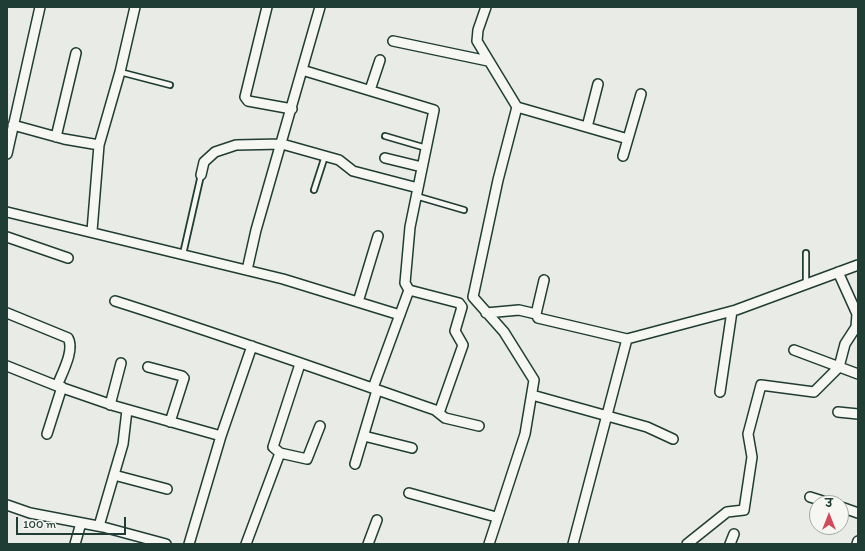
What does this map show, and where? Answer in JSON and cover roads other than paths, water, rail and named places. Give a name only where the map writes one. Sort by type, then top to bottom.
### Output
[{"type":"street","points":[[7,152],[11,124],[40,7]]},
{"type":"street","points":[[92,231],[99,145],[120,72],[135,7]]},
{"type":"street","points":[[267,7],[245,97],[248,101],[292,109]]},
{"type":"street","points":[[247,270],[256,230],[292,109],[318,7]]},
{"type":"street","points":[[486,7],[477,36],[479,46],[517,107],[628,139]]},
{"type":"street","points":[[394,42],[488,61]]},
{"type":"street","points":[[56,137],[76,53]]},
{"type":"street","points":[[370,90],[380,60]]},
{"type":"street","points":[[302,70],[434,110],[410,227],[405,283],[409,290],[461,304],[474,298]]},
{"type":"street","points":[[586,127],[598,84]]},
{"type":"street","points":[[623,156],[642,94]]},
{"type":"street","points":[[488,544],[525,434],[534,380],[504,332],[474,298],[474,285],[517,107]]},
{"type":"street","points":[[11,124],[56,137],[99,145]]},
{"type":"street","points":[[201,175],[204,162],[215,152],[236,145],[282,144],[341,160],[353,171],[417,192]]},
{"type":"street","points":[[384,158],[422,167]]},
{"type":"street","points":[[7,212],[92,231],[247,270],[400,315]]},
{"type":"street","points":[[358,302],[378,236]]},
{"type":"street","points":[[7,237],[68,258]]},
{"type":"street","points":[[486,313],[519,310],[536,314],[538,318],[628,339],[732,311],[858,265]]},
{"type":"street","points":[[687,544],[727,512],[744,510],[752,457],[748,434],[761,385],[814,392],[839,367],[845,344],[854,332],[857,317],[838,272]]},
{"type":"street","points":[[536,314],[544,280]]},
{"type":"street","points":[[355,464],[364,436],[375,389],[409,290]]},
{"type":"street","points":[[115,301],[217,333],[300,364],[435,410],[445,418],[479,426]]},
{"type":"street","points":[[439,413],[463,345],[455,331],[462,307],[461,304]]},
{"type":"street","points":[[720,392],[732,311]]},
{"type":"street","points":[[7,313],[68,338],[70,342],[60,387],[46,434]]},
{"type":"street","points":[[573,544],[628,339]]},
{"type":"street","points":[[189,544],[221,436],[252,346]]},
{"type":"street","points":[[794,350],[858,374]]},
{"type":"street","points":[[110,405],[121,363]]},
{"type":"street","points":[[300,364],[273,444],[275,449],[280,453],[307,459],[320,426]]},
{"type":"street","points":[[7,366],[110,405],[221,436]]},
{"type":"street","points":[[148,367],[182,376],[184,378],[170,422]]},
{"type":"street","points":[[532,395],[650,428],[673,439]]},
{"type":"street","points":[[99,526],[123,444],[127,410]]},
{"type":"street","points":[[838,412],[858,414]]},
{"type":"street","points":[[364,436],[412,448]]},
{"type":"street","points":[[246,544],[280,453]]},
{"type":"street","points":[[114,475],[167,489]]},
{"type":"street","points":[[409,493],[496,517]]},
{"type":"street","points":[[7,505],[30,513],[99,526],[166,544]]},
{"type":"street","points":[[368,544],[376,520]]},
{"type":"street","points":[[75,544],[81,523]]},
{"type":"street","points":[[730,544],[734,534]]},
{"type":"lane","points":[[120,72],[170,84]]},
{"type":"lane","points":[[385,136],[426,148]]},
{"type":"lane","points":[[314,190],[325,156]]},
{"type":"lane","points":[[183,254],[201,175]]},
{"type":"lane","points":[[417,192],[464,210]]},
{"type":"lane","points":[[806,253],[806,284]]}]
